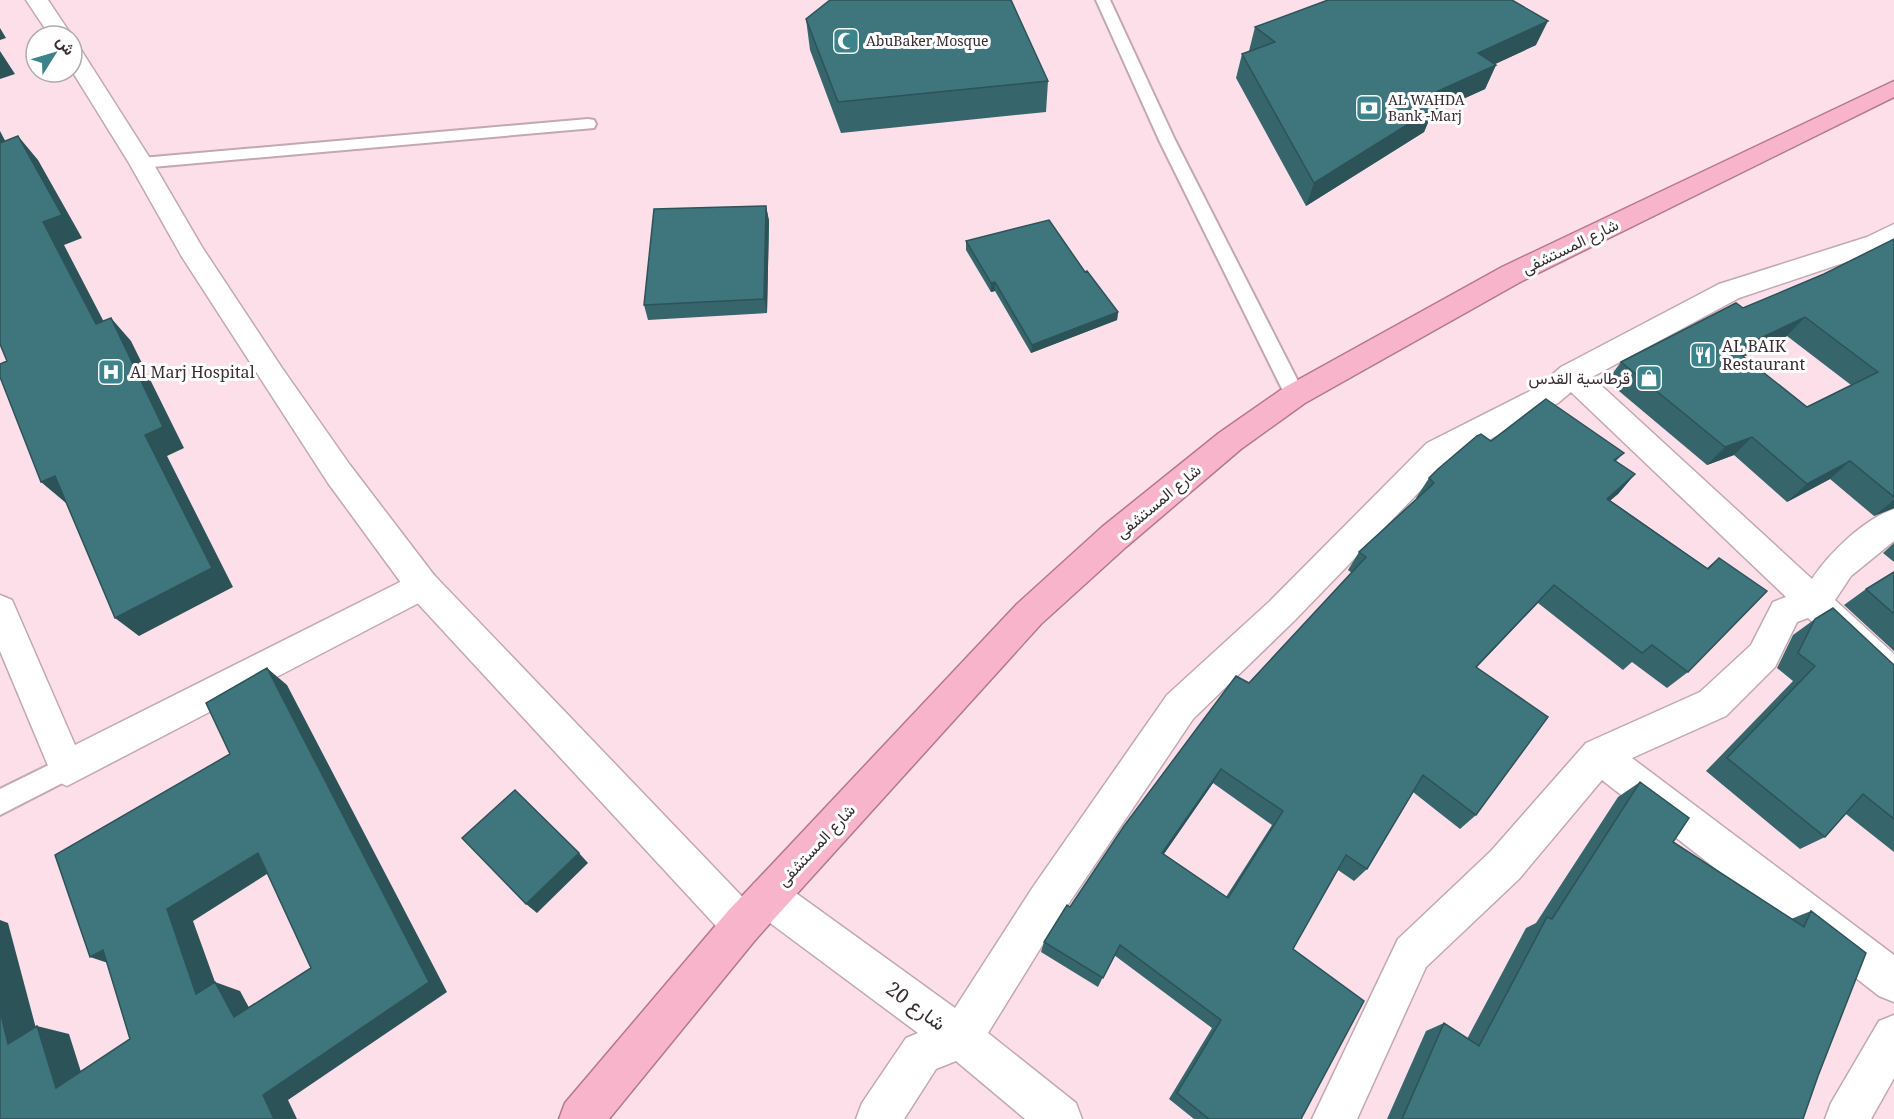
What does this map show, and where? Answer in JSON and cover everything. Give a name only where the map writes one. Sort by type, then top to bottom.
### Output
[{"type":"highway","name":"شارع المستشفى","points":[[581,1119],[755,911],[1029,614],[1114,537],[1212,455],[1295,395],[1512,274],[1894,88]]},
{"type":"street","points":[[37,0],[54,24]]},
{"type":"street","name":"شارع 20","points":[[84,72],[191,251],[272,376],[339,474],[422,585],[755,911],[961,1038],[1060,1119]]},
{"type":"street","points":[[878,1119],[921,1053],[961,1038],[1047,901],[1180,707],[1282,611],[1438,452],[1548,395],[1571,375],[1729,291],[1888,244]]},
{"type":"street","points":[[1571,375],[1894,677]]},
{"type":"street","points":[[1334,1119],[1413,953],[1505,866],[1599,755],[1713,704],[1763,656],[1785,612],[1815,601],[1839,566],[1894,522]]},
{"type":"street","points":[[0,610],[67,768],[422,585]]},
{"type":"street","points":[[1599,755],[1894,981]]},
{"type":"street","points":[[1847,1119],[1894,1036]]},
{"type":"lane","points":[[1103,0],[1167,140],[1295,395]]},
{"type":"lane","points":[[141,164],[588,123]]},
{"type":"lane","points":[[0,803],[67,768]]},
{"type":"building","points":[[830,0],[1011,0],[1048,81],[838,102],[806,19]]},
{"type":"building","points":[[1328,0],[1512,0],[1548,21],[1478,53],[1496,65],[1418,100],[1434,108],[1314,183],[1242,54],[1275,42],[1255,27]]},
{"type":"building","points":[[18,136],[62,215],[43,222],[96,324],[111,318],[163,427],[145,435],[212,568],[115,618],[55,476],[41,482],[0,377],[0,364],[7,361],[0,344],[0,143]]},
{"type":"building","points":[[766,206],[764,299],[644,305],[654,209]]},
{"type":"building","points":[[1049,220],[1085,272],[1087,271],[1118,312],[1032,345],[995,282],[991,283],[966,241]]},
{"type":"building","points":[[1894,239],[1894,497],[1850,461],[1807,484],[1752,437],[1725,447],[1621,362],[1736,303],[1743,308],[1824,274]],"holes":[[[1805,317],[1878,372],[1807,407],[1735,350]]]},
{"type":"building","points":[[1546,399],[1624,453],[1614,460],[1635,474],[1607,499],[1708,569],[1719,558],[1767,591],[1688,672],[1652,645],[1642,653],[1554,585],[1476,667],[1548,717],[1476,815],[1423,775],[1367,869],[1346,855],[1293,949],[1364,1001],[1301,1119],[1209,1119],[1177,1093],[1221,1020],[1120,945],[1103,978],[1044,942],[1067,905],[1070,907],[1124,826],[1236,676],[1249,683],[1366,557],[1359,552],[1434,483],[1429,478],[1438,469],[1477,436],[1481,434],[1491,441]],"holes":[[[1221,769],[1283,811],[1228,898],[1162,853]]]},
{"type":"building","points":[[1894,572],[1894,614],[1866,589]]},
{"type":"building","points":[[1833,608],[1894,665],[1894,819],[1863,794],[1825,837],[1727,758],[1815,666],[1798,653],[1815,619]]},
{"type":"building","points":[[267,668],[429,982],[263,1095],[274,1119],[0,1119],[0,1011],[8,1044],[37,1026],[56,1088],[130,1039],[103,950],[90,957],[55,855],[230,754],[206,703]],"holes":[[[258,853],[311,968],[234,1017],[215,982],[196,994],[167,909]]]},
{"type":"building","points":[[1640,782],[1689,818],[1673,842],[1804,927],[1811,911],[1866,953],[1803,1119],[1402,1119],[1444,1023],[1479,1046],[1547,917],[1552,919]]},
{"type":"building","points":[[515,790],[579,853],[526,904],[462,838]]},
{"type":"place","name":"AbuBaker Mosque","points":[[846,41]]},
{"type":"place","name":"AL WAHDA Bank -Marj","points":[[1369,108]]},
{"type":"place","name":"AL BAIK Restaurant","points":[[1703,355]]},
{"type":"place","name":"Al Marj Hospital","points":[[111,372]]},
{"type":"place","name":"قرطاسية القدس","points":[[1649,378]]}]
